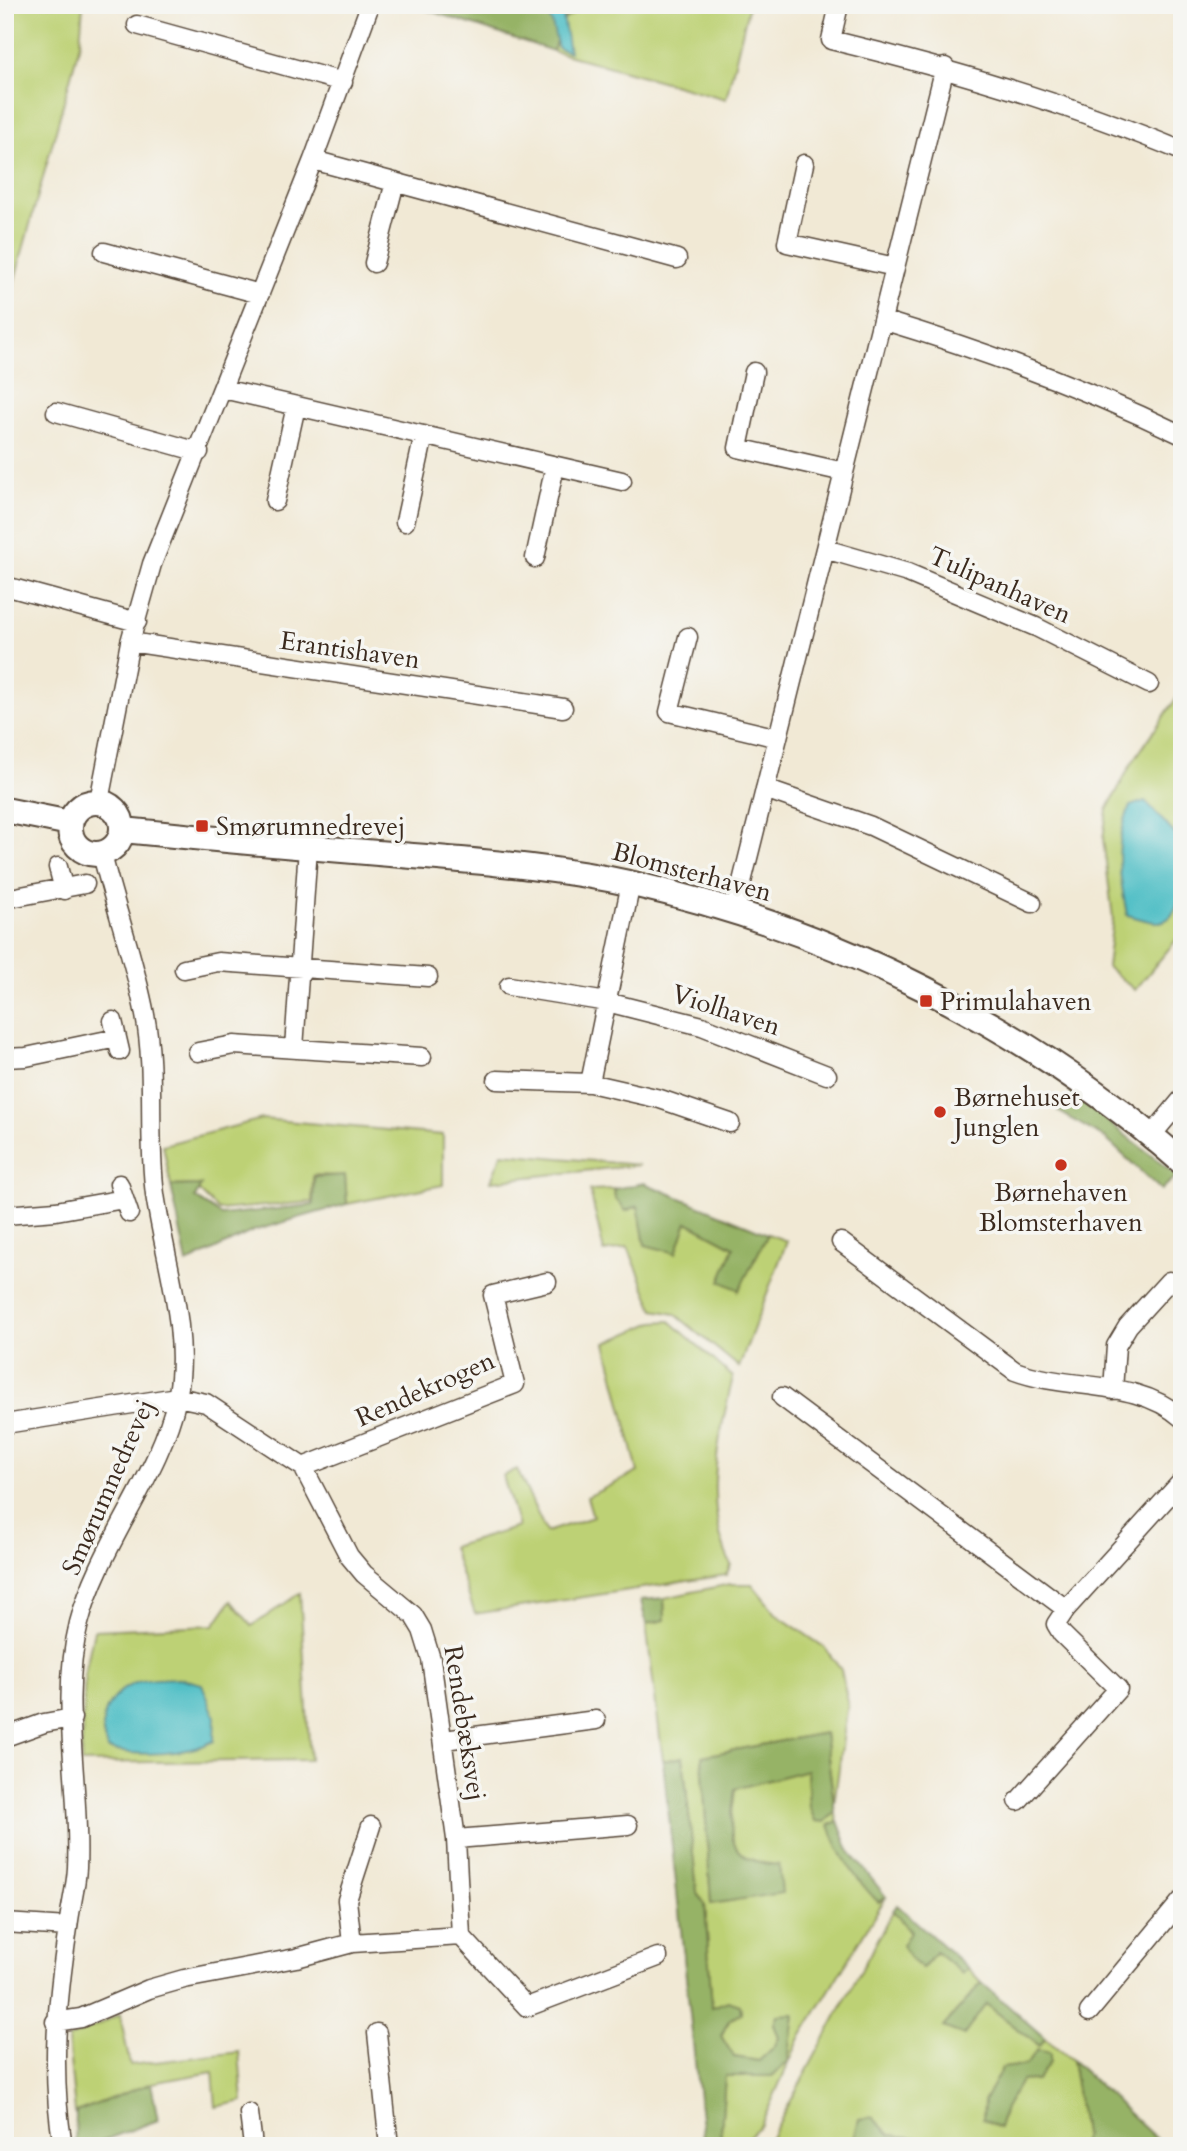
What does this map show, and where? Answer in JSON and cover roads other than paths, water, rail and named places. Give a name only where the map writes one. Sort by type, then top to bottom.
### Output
[{"type":"street","points":[[99,801],[130,642],[152,564],[199,452],[313,160],[370,5]]},
{"type":"street","points":[[839,5],[831,40],[945,67],[1097,116],[1182,151]]},
{"type":"street","points":[[137,25],[343,82]]},
{"type":"street","points":[[735,910],[945,67]]},
{"type":"street","points":[[313,160],[677,259]]},
{"type":"street","points":[[804,164],[787,243],[895,267]]},
{"type":"street","points":[[374,262],[395,182]]},
{"type":"street","points":[[104,252],[260,294]]},
{"type":"street","points":[[882,320],[976,349],[1134,412],[1182,435]]},
{"type":"street","points":[[754,372],[738,448],[844,472]]},
{"type":"street","points":[[223,389],[622,481]]},
{"type":"street","points":[[275,501],[296,406]]},
{"type":"street","points":[[56,412],[199,452]]},
{"type":"street","points":[[405,522],[424,435]]},
{"type":"street","points":[[535,558],[555,466]]},
{"type":"street","name":"Tulipanhaven","points":[[825,549],[908,573],[1036,627],[1149,684]]},
{"type":"street","points":[[5,586],[137,622]]},
{"type":"street","points":[[688,637],[669,712],[778,738]]},
{"type":"street","name":"Erantishaven","points":[[130,642],[564,708]]},
{"type":"street","points":[[765,789],[871,826],[968,870],[1032,903]]},
{"type":"street","points":[[99,801],[107,803],[119,814],[123,830],[117,845],[102,854],[85,852],[78,847],[73,840],[70,823],[78,809],[99,801]]},
{"type":"street","points":[[5,810],[70,823]]},
{"type":"street","name":"Blomsterhaven","points":[[123,830],[521,865],[631,883],[735,910],[837,948],[937,994],[1044,1057],[1152,1135],[1182,1162]]},
{"type":"street","points":[[294,1048],[308,848]]},
{"type":"street","name":"Smørumnedrevej","points":[[63,2146],[55,2076],[55,2022],[77,1869],[72,1718],[74,1647],[89,1590],[166,1430],[177,1397],[181,1366],[172,1276],[156,1196],[151,1062],[145,1013],[102,854]]},
{"type":"street","points":[[58,867],[64,890]]},
{"type":"street","points":[[590,1083],[631,883]]},
{"type":"street","points":[[5,899],[85,884]]},
{"type":"street","points":[[184,969],[218,962],[428,977]]},
{"type":"street","name":"Violhaven","points":[[509,986],[607,1002],[702,1026],[827,1075]]},
{"type":"street","points":[[5,1058],[39,1055],[117,1037]]},
{"type":"street","points":[[198,1052],[234,1045],[422,1057]]},
{"type":"street","points":[[497,1080],[590,1083],[660,1099],[730,1123]]},
{"type":"street","points":[[1152,1135],[1182,1100]]},
{"type":"street","points":[[5,1215],[56,1211],[124,1199]]},
{"type":"street","points":[[841,1242],[1015,1371],[1042,1381],[1148,1397],[1182,1418]]},
{"type":"street","points":[[1113,1390],[1116,1346],[1128,1326],[1169,1281]]},
{"type":"street","name":"Rendekrogen","points":[[303,1467],[515,1384],[493,1295],[547,1282]]},
{"type":"street","points":[[5,1424],[177,1397]]},
{"type":"street","name":"Rendebæksvej","points":[[177,1397],[206,1403],[303,1467],[349,1556],[364,1574],[414,1615],[422,1630],[431,1659],[444,1740],[456,1839],[461,1936]]},
{"type":"street","points":[[782,1397],[1066,1609]]},
{"type":"street","points":[[1018,1801],[1118,1689],[1062,1634],[1056,1624],[1066,1609],[1182,1481]]},
{"type":"street","points":[[5,1737],[44,1723],[72,1718]]},
{"type":"street","points":[[444,1740],[596,1720]]},
{"type":"street","name":"Rendebæksvej","points":[[456,1839],[628,1825]]},
{"type":"street","points":[[352,1944],[347,1900],[371,1826]]},
{"type":"street","points":[[1089,2012],[1182,1900]]},
{"type":"street","points":[[5,1923],[68,1927]]},
{"type":"street","points":[[55,2022],[81,2018],[149,1989],[184,1979],[296,1958],[352,1944],[461,1936],[527,2007],[658,1957]]},
{"type":"street","points":[[377,2033],[389,2146]]},
{"type":"street","points":[[250,2113],[253,2146]]},
{"type":"water","points":[[543,5],[561,5],[569,52],[558,48],[552,23]]},
{"type":"water","points":[[1145,801],[1182,842],[1182,878],[1178,904],[1173,914],[1165,920],[1155,922],[1127,915],[1120,873],[1119,848],[1130,806]]},
{"type":"water","points":[[179,1678],[202,1684],[215,1717],[214,1741],[176,1752],[133,1753],[108,1749],[104,1739],[103,1719],[117,1695],[140,1681]]},
{"type":"place","name":"Smørumnedrevej","points":[[202,826]]},
{"type":"place","name":"Primulahaven","points":[[926,1001]]},
{"type":"place","name":"Børnehuset Junglen","points":[[940,1112]]},
{"type":"place","name":"Børnehaven Blomsterhaven","points":[[1061,1165]]}]
